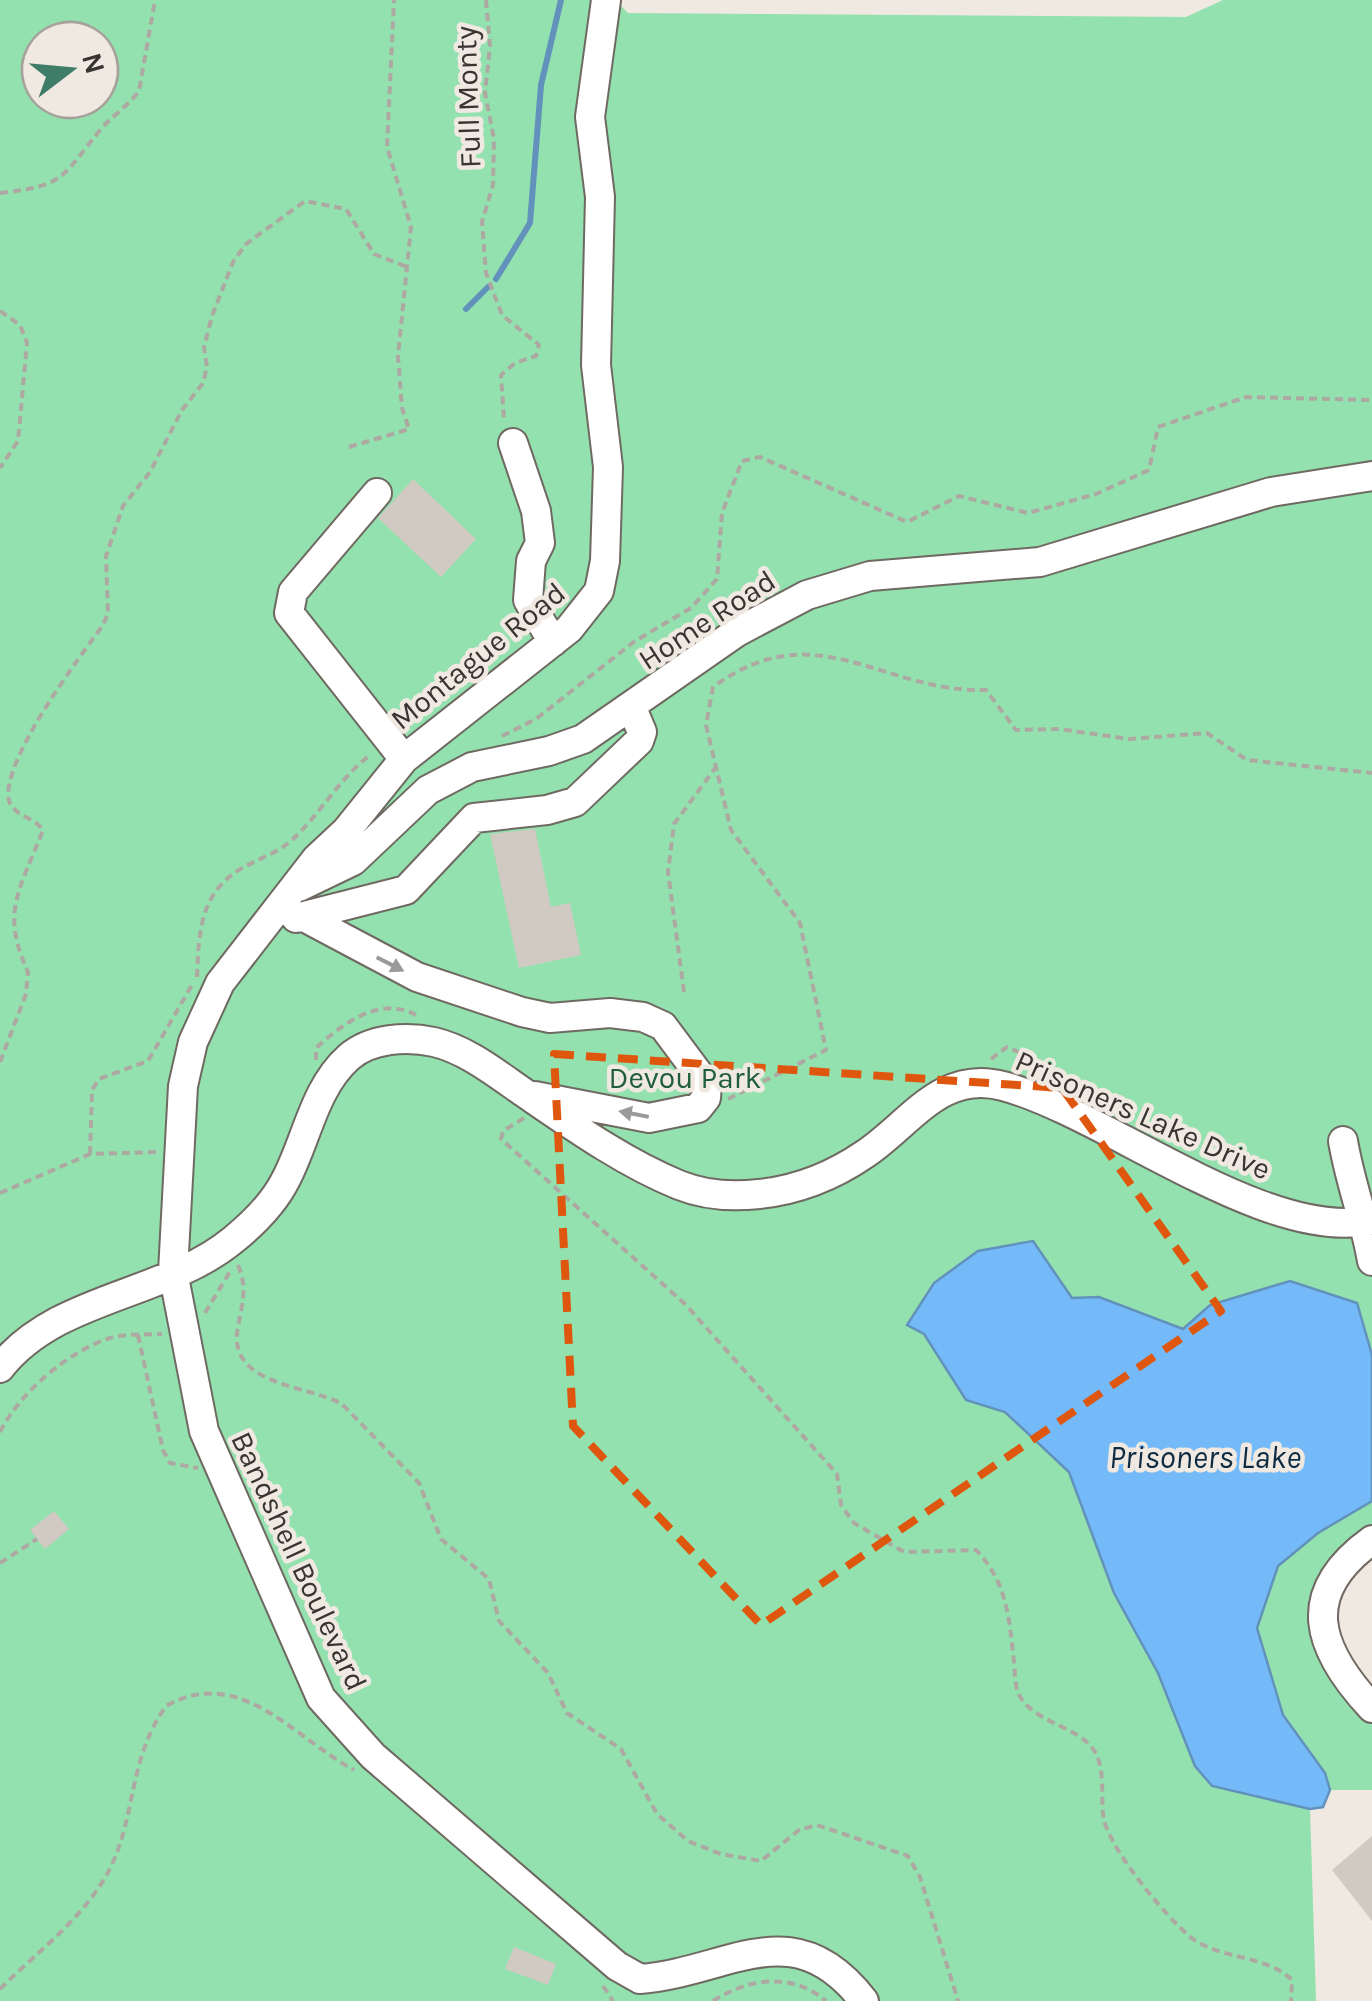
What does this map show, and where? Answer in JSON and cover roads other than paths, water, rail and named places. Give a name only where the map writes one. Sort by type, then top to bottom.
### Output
[{"type":"street","name":"Montague Road","points":[[174,1272],[179,1228],[182,1086],[193,1042],[220,983],[298,888],[316,859],[346,831],[398,750],[553,642],[591,606],[605,561],[608,466],[595,327],[600,198],[590,117],[606,0]]},
{"type":"street","points":[[513,443],[536,511],[540,543],[532,561],[528,600],[553,642]]},
{"type":"street","name":"Home Road","points":[[298,888],[353,861],[428,790],[472,767],[550,751],[582,739],[771,611],[842,582],[1040,562],[1271,492],[1372,476]]},
{"type":"street","points":[[377,493],[293,592],[289,613],[398,750]]},
{"type":"street","points":[[266,927],[406,890],[474,818],[547,810],[575,802],[640,741],[642,732],[632,708]]},
{"type":"street","points":[[304,918],[417,977],[522,1012],[550,1018],[610,1014],[642,1017],[664,1026],[702,1096],[649,1118],[561,1106]]},
{"type":"street","name":"Prisoners Lake Drive","points":[[174,1272],[222,1248],[259,1217],[284,1182],[330,1080],[361,1049],[390,1040],[438,1043],[484,1065],[528,1095],[561,1106],[682,1186],[718,1195],[754,1194],[802,1185],[834,1173],[868,1152],[926,1101],[944,1091],[988,1083],[1047,1104],[1284,1215],[1328,1224],[1368,1221]]},
{"type":"street","points":[[1343,1141],[1352,1194],[1368,1221],[1372,1262]]},
{"type":"street","points":[[0,1368],[60,1321],[174,1272]]},
{"type":"street","name":"Bandshell Boulevard","points":[[174,1272],[204,1431],[321,1698],[373,1756],[642,1990]]},
{"type":"street","points":[[1372,1540],[1328,1586],[1322,1618],[1338,1669],[1372,1708]]},
{"type":"street","points":[[642,1990],[764,1950],[788,1950],[833,1969],[864,2001]]},
{"type":"water","name":"Prisoners Lake","points":[[1033,1241],[1072,1298],[1099,1297],[1183,1329],[1210,1305],[1290,1281],[1357,1303],[1372,1355],[1372,1501],[1318,1533],[1278,1566],[1257,1628],[1283,1715],[1325,1773],[1330,1790],[1323,1807],[1310,1809],[1212,1786],[1195,1766],[1158,1673],[1114,1593],[1069,1472],[1005,1412],[966,1400],[924,1334],[907,1325],[934,1283],[978,1251]]},
{"type":"waterway","points":[[496,279],[530,223],[541,85],[561,0]]},
{"type":"waterway","points":[[466,309],[488,287]]},
{"type":"park label","name":"Devou Park","points":[[685,1078]]}]
